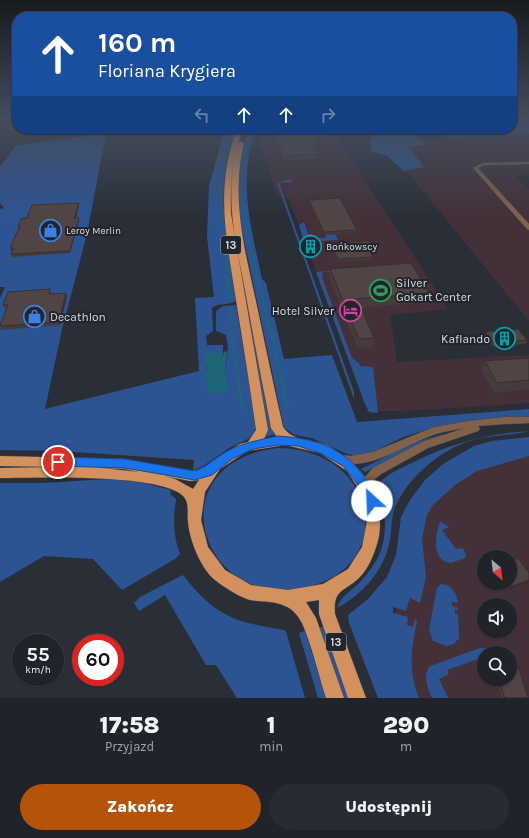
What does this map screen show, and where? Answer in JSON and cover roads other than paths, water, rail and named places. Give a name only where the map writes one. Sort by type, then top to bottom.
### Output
[{"type":"main road","name":"13","points":[[232,152],[228,165],[226,188],[227,214],[262,430],[259,437],[252,445]]},
{"type":"main road","name":"13","points":[[240,152],[236,165],[234,188],[236,214],[276,428],[282,435],[291,441]]},
{"type":"main road","name":"13","points":[[334,698],[308,618],[299,605],[287,598],[270,597],[253,593],[234,584],[218,572],[204,555],[198,542],[193,522],[194,506],[199,490],[213,469],[228,456],[252,445],[271,441],[291,441],[318,447],[341,459],[356,472],[368,491],[375,514],[372,541],[367,554],[359,566],[348,577],[335,586],[326,602],[327,614],[357,698]]},
{"type":"main road","points":[[0,462],[125,464],[160,469],[190,476],[200,475],[213,469]]},
{"type":"main road","points":[[0,473],[110,475],[154,480],[177,486],[186,491],[192,497],[194,506]]},
{"type":"main road","points":[[287,598],[312,595],[335,586]]},
{"type":"street","points":[[529,163],[483,164],[475,168],[529,228]]},
{"type":"street","points":[[341,459],[354,462],[364,460],[412,438],[443,429],[486,423],[529,421]]},
{"type":"street","points":[[368,491],[368,481],[374,473],[438,440],[476,428],[529,421]]},
{"type":"waterway","points":[[219,187],[225,152]]},
{"type":"waterway","points":[[241,187],[246,152]]},
{"type":"waterway","points":[[220,186],[227,272]]},
{"type":"waterway","points":[[241,187],[244,221],[257,272]]},
{"type":"waterway","points":[[227,271],[230,300]]},
{"type":"waterway","points":[[256,271],[282,381]]},
{"type":"waterway","points":[[231,309],[233,345],[239,381]]},
{"type":"waterway","points":[[238,380],[243,410]]},
{"type":"waterway","points":[[282,380],[287,408]]},
{"type":"place","name":"Leroy Merlin","points":[[50,230]]},
{"type":"place","name":"Bońkowscy","points":[[310,246]]},
{"type":"place","name":"Silver Gokart Center","points":[[381,290]]},
{"type":"place","name":"Hotel Silver","points":[[350,311]]},
{"type":"place","name":"Decathlon","points":[[34,317]]},
{"type":"place","name":"Kaflando","points":[[505,339]]}]
